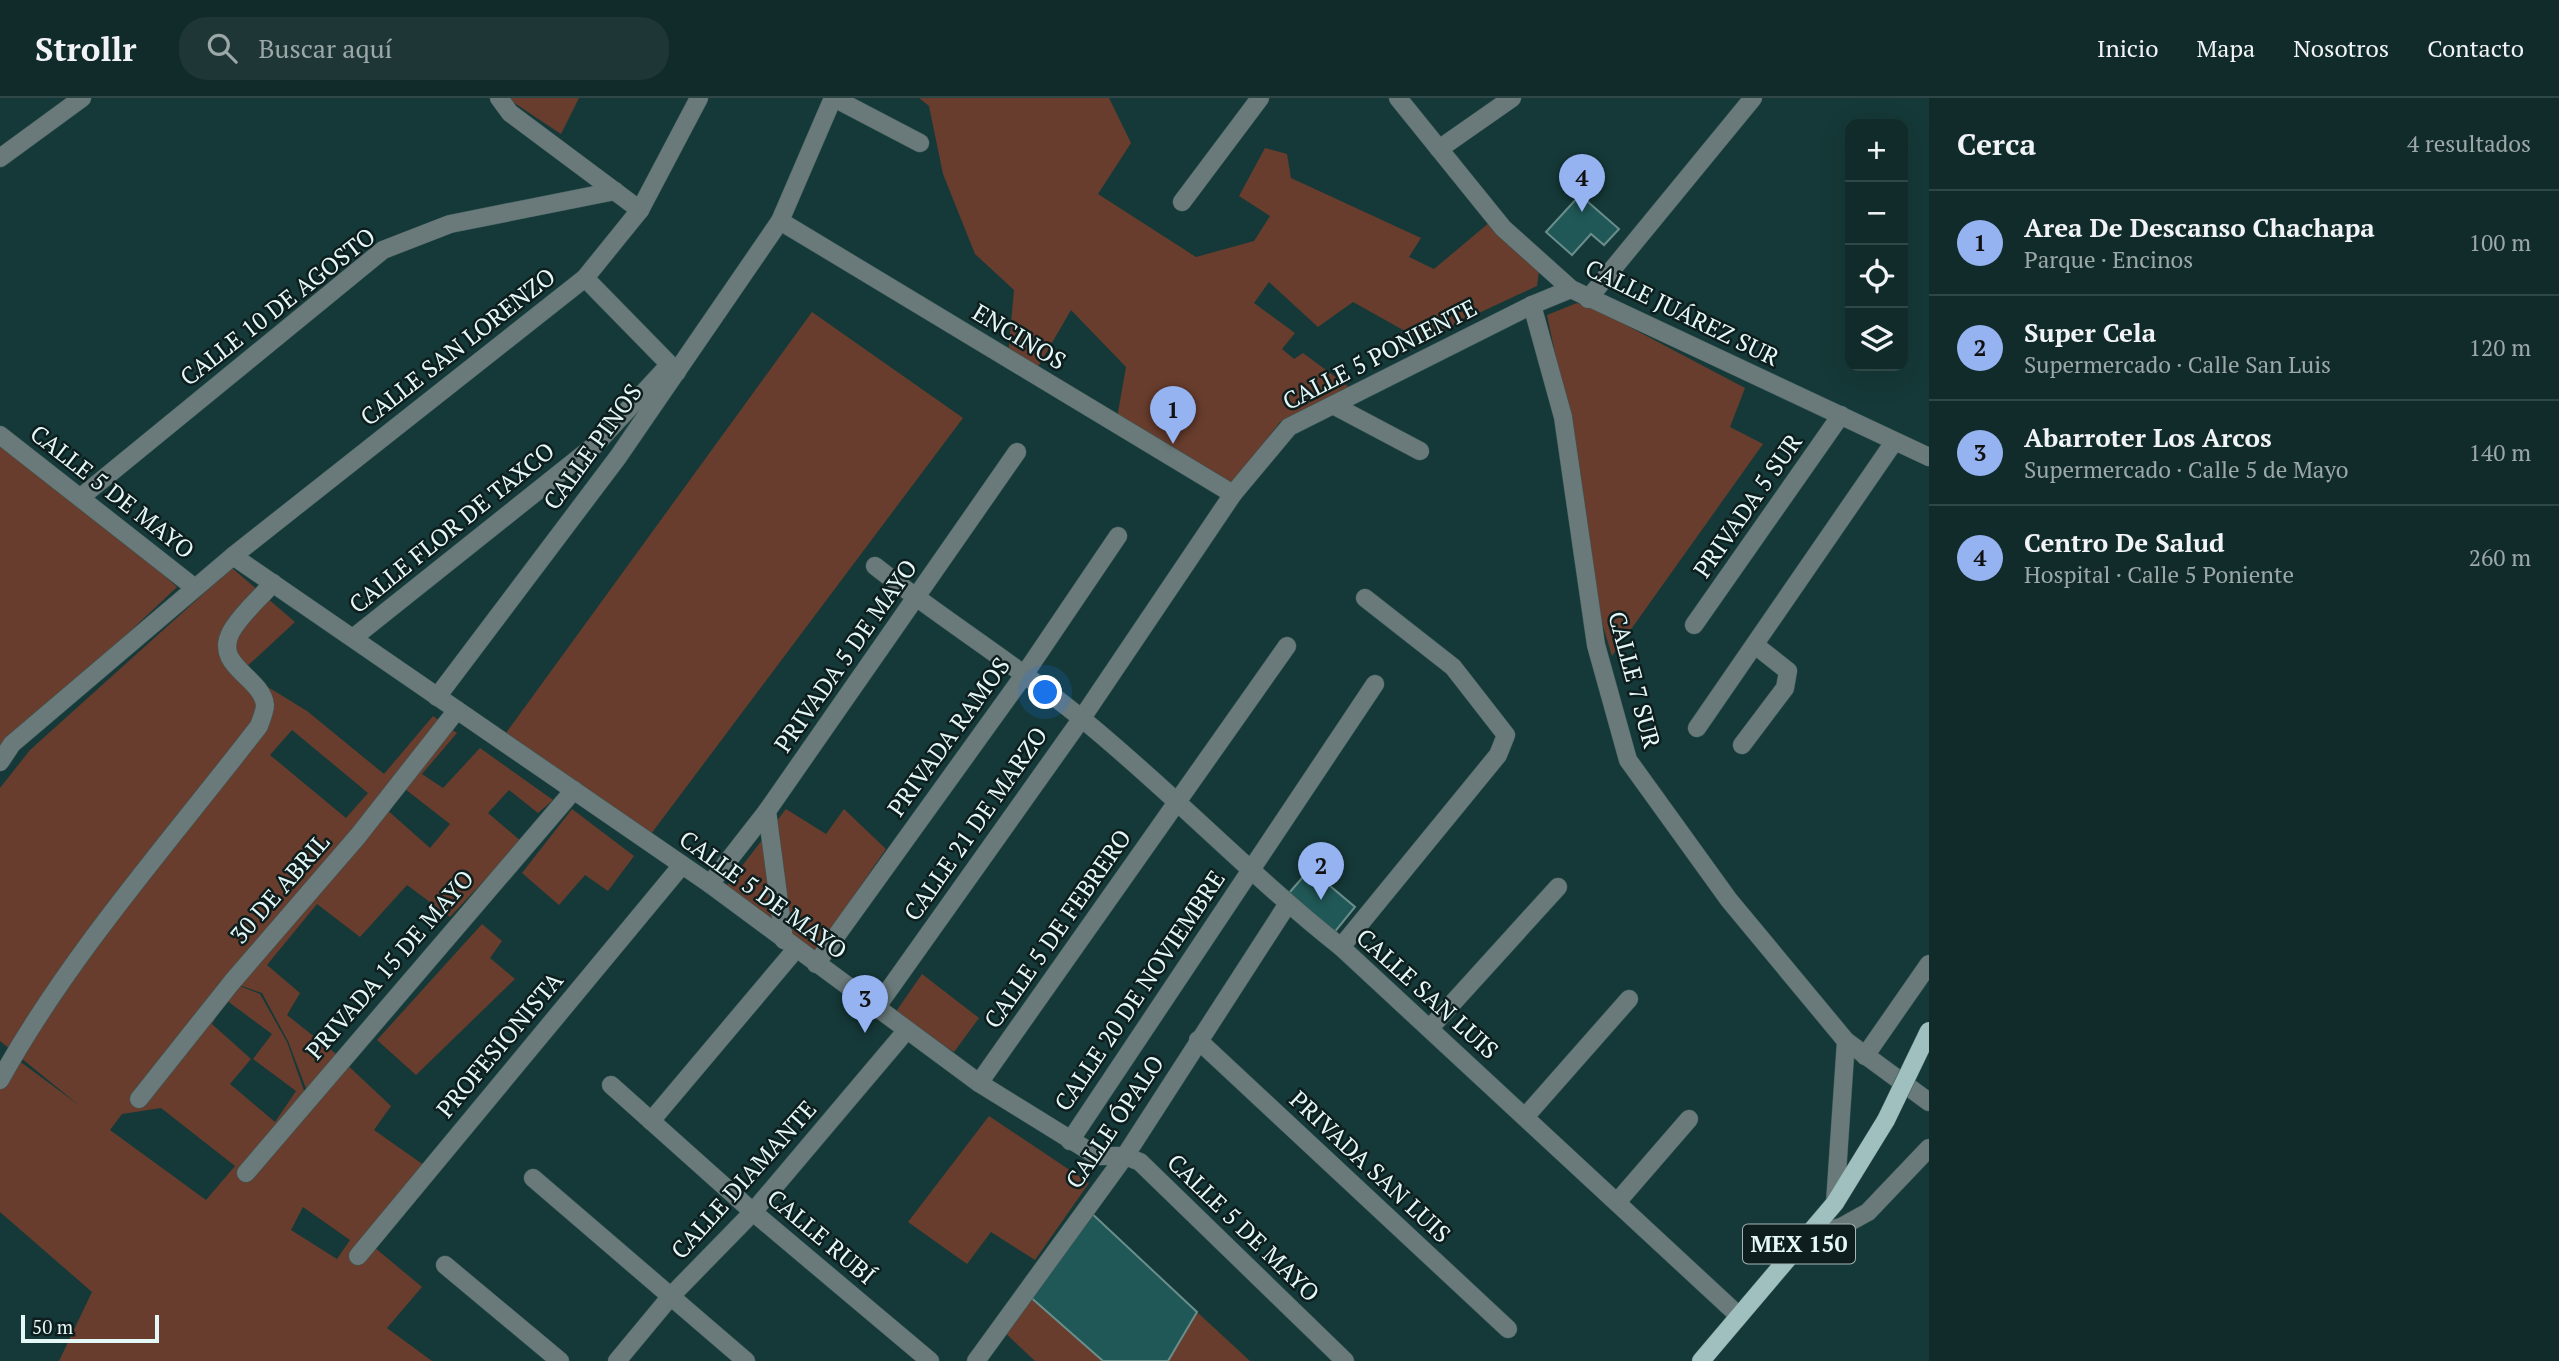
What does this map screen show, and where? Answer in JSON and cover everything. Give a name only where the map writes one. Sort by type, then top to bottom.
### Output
[{"type":"main road","name":"MEX 150","points":[[1701,1361],[1835,1203],[1886,1120],[1929,1031]]},
{"type":"street","points":[[0,158],[82,98]]},
{"type":"street","points":[[499,98],[510,113],[640,210]]},
{"type":"street","name":"CALLE SAN LORENZO","points":[[0,762],[12,744],[233,555],[586,278],[640,210],[699,98]]},
{"type":"street","points":[[833,98],[920,143]]},
{"type":"street","name":"CALLE PINOS","points":[[437,697],[618,457],[673,369],[780,221],[833,98]]},
{"type":"street","points":[[1182,202],[1260,98]]},
{"type":"street","name":"CALLE JUÁREZ SUR","points":[[1398,98],[1503,228],[1572,289],[1588,299],[1929,457]]},
{"type":"street","points":[[1440,149],[1511,98]]},
{"type":"street","points":[[1588,299],[1753,98]]},
{"type":"street","name":"CALLE 10 DE AGOSTO","points":[[81,497],[383,250],[450,224],[615,191]]},
{"type":"street","name":"ENCINOS","points":[[780,221],[1233,494]]},
{"type":"street","points":[[586,278],[673,369]]},
{"type":"street","name":"CALLE 5 PONIENTE","points":[[1233,494],[1289,427],[1532,305],[1572,289]]},
{"type":"street","name":"CALLE 7 SUR","points":[[1532,305],[1563,417],[1596,645],[1628,760],[1729,900],[1846,1041],[1929,1102]]},
{"type":"street","name":"CALLE FLOR DE TAXCO","points":[[353,638],[595,444],[673,369]]},
{"type":"street","points":[[1333,405],[1420,451]]},
{"type":"street","name":"PRIVADA 5 SUR","points":[[1694,625],[1841,415]]},
{"type":"street","name":"CALLE 5 DE MAYO","points":[[0,435],[195,588]]},
{"type":"street","points":[[1697,728],[1894,442]]},
{"type":"street","name":"PRIVADA 5 DE MAYO","points":[[710,884],[767,811],[1017,452]]},
{"type":"street","name":"CALLE 21 DE MARZO","points":[[876,1008],[1082,718],[1233,494]]},
{"type":"street","name":"PRIVADA RAMOS","points":[[816,964],[1024,675],[1118,536]]},
{"type":"street","name":"CALLE 5 DE MAYO","points":[[233,555],[710,884],[979,1083],[1097,1156],[1125,1156],[1140,1163],[1345,1361]]},
{"type":"street","name":"CALLE SAN LUIS","points":[[875,566],[1082,718],[1251,868],[1287,905],[1341,947],[1738,1315]]},
{"type":"street","points":[[0,1080],[21,1042],[69,972],[259,726],[265,706],[259,691],[239,673],[227,652],[227,641],[232,629],[274,583]]},
{"type":"street","points":[[1341,947],[1498,755],[1506,736],[1452,667],[1365,598]]},
{"type":"street","points":[[1742,745],[1785,688],[1788,671],[1755,645]]},
{"type":"street","name":"CALLE 5 DE FEBRERO","points":[[979,1083],[1287,646]]},
{"type":"street","name":"CALLE 20 DE NOVIEMBRE","points":[[1070,1141],[1376,684]]},
{"type":"street","name":"30 DE ABRIL","points":[[139,1099],[232,982],[358,836],[457,710]]},
{"type":"street","name":"PRIVADA 15 DE MAYO","points":[[246,1173],[573,790]]},
{"type":"street","points":[[651,1121],[790,945],[767,811]]},
{"type":"street","name":"PROFESIONISTA","points":[[358,1256],[682,865]]},
{"type":"street","points":[[1430,1028],[1558,887]]},
{"type":"street","name":"CALLE ÓPALO","points":[[976,1361],[1125,1156],[1287,905]]},
{"type":"street","points":[[1865,1056],[1929,964]]},
{"type":"street","points":[[1525,1117],[1629,999]]},
{"type":"street","name":"CALLE DIAMANTE","points":[[617,1361],[671,1296],[753,1212],[906,1031]]},
{"type":"street","name":"PRIVADA SAN LUIS","points":[[1198,1040],[1508,1329]]},
{"type":"street","points":[[1835,1203],[1846,1041]]},
{"type":"street","name":"CALLE RUBÍ","points":[[611,1085],[753,1212],[930,1361]]},
{"type":"street","points":[[1618,1201],[1689,1119]]},
{"type":"street","points":[[1806,1236],[1842,1227],[1868,1212],[1929,1148]]},
{"type":"street","points":[[533,1178],[746,1361]]},
{"type":"street","points":[[445,1265],[560,1361]]},
{"type":"shaded area","points":[[507,98],[579,98],[561,134]]},
{"type":"shaded area","points":[[919,98],[1109,98],[1131,143],[1098,194],[1196,257],[1254,241],[1270,216],[1239,196],[1265,148],[1287,154],[1291,178],[1421,238],[1409,257],[1434,269],[1490,222],[1539,271],[1537,286],[1421,340],[1353,302],[1318,327],[1269,282],[1254,303],[1295,333],[1282,349],[1294,359],[1303,353],[1349,387],[1280,422],[1229,488],[1117,418],[1126,367],[1071,310],[1035,372],[1008,356],[1014,290],[975,254],[943,174],[929,106]]},
{"type":"shaded area","points":[[1577,303],[1588,305],[1745,388],[1730,427],[1763,444],[1612,656],[1598,609],[1579,468],[1547,315]]},
{"type":"shaded area","points":[[812,312],[963,418],[651,834],[506,733]]},
{"type":"shaded area","points":[[0,442],[79,497],[177,587],[0,754]]},
{"type":"shaded area","points":[[232,568],[295,622],[242,671],[307,711],[384,774],[433,716],[457,733],[422,774],[443,788],[480,748],[553,800],[538,813],[509,790],[488,813],[521,841],[450,917],[407,885],[360,937],[317,904],[267,965],[300,993],[287,1015],[336,1054],[307,1091],[288,1041],[262,993],[225,980],[260,994],[287,1042],[307,1099],[342,1060],[391,1106],[374,1130],[428,1168],[368,1242],[422,1287],[387,1328],[432,1361],[59,1361],[92,1292],[0,1212],[0,1082],[14,1057],[80,1106],[0,1041],[0,788],[30,750]],"holes":[[[292,730],[368,793],[346,818],[270,755]],[[405,789],[450,824],[430,848],[385,808]],[[226,1000],[272,1034],[253,1059],[296,1091],[275,1122],[230,1084],[251,1059],[212,1024]],[[161,1108],[235,1166],[206,1200],[110,1130],[122,1114]],[[303,1207],[350,1240],[337,1259],[291,1230]]]},
{"type":"shaded area","points":[[572,809],[634,856],[608,891],[585,875],[559,905],[522,873]]},
{"type":"shaded area","points":[[786,809],[826,834],[844,809],[886,849],[815,952],[725,888]]},
{"type":"shaded area","points":[[482,924],[502,941],[490,958],[515,979],[416,1075],[377,1040]]},
{"type":"shaded area","points":[[922,974],[979,1018],[954,1052],[895,1013]]},
{"type":"shaded area","points":[[989,1116],[1089,1183],[1035,1260],[991,1232],[967,1264],[908,1222]]},
{"type":"shaded area","points":[[1027,1294],[1103,1361],[1035,1361],[1002,1330]]},
{"type":"shaded area","points":[[1197,1312],[1250,1361],[1168,1361]]},
{"type":"building","points":[[1580,195],[1619,229],[1604,245],[1591,234],[1572,255],[1546,232]]},
{"type":"building","points":[[1310,869],[1355,907],[1333,934],[1289,893]]},
{"type":"building","points":[[1087,1209],[1197,1312],[1168,1361],[1103,1361],[1027,1294]]},
{"type":"place","name":"Centro De Salud","points":[[1582,212]]},
{"type":"place","name":"Area De Descanso Chachapa","points":[[1173,444]]},
{"type":"place","name":"Super Cela","points":[[1321,900]]},
{"type":"place","name":"Abarroter Los Arcos","points":[[865,1033]]}]
